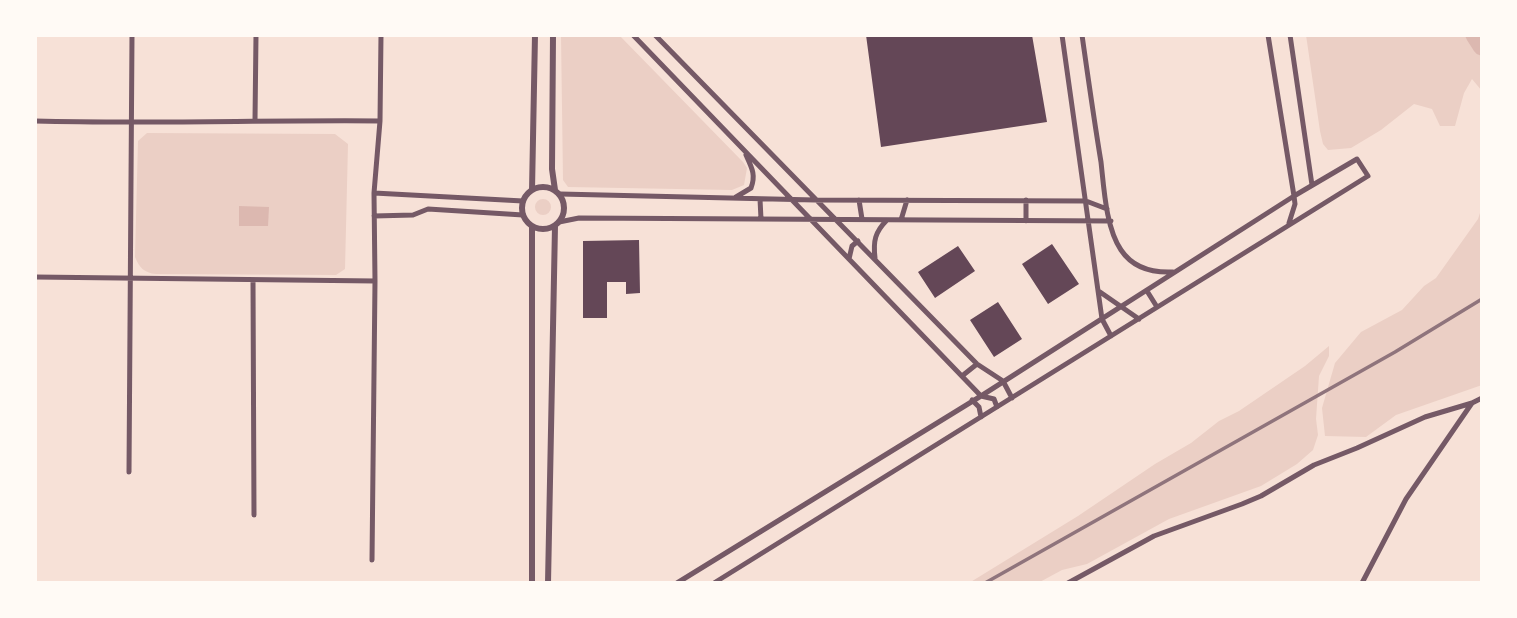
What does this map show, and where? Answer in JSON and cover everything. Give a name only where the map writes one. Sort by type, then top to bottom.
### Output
[{"type":"street","points":[[129,472],[132,35]]},
{"type":"street","points":[[255,120],[256,35]]},
{"type":"street","points":[[372,560],[374,193],[380,121],[381,35]]},
{"type":"street","points":[[532,190],[536,35]]},
{"type":"street","points":[[548,583],[557,224],[565,211],[552,169],[553,35]]},
{"type":"street","points":[[633,35],[981,396],[994,400],[998,407]]},
{"type":"street","points":[[655,35],[786,177],[837,219],[977,364],[1003,381],[1012,398]]},
{"type":"street","points":[[1062,35],[1102,320],[1111,336]]},
{"type":"street","points":[[1082,35],[1107,209],[1118,245],[1133,263],[1156,272],[1176,272]]},
{"type":"street","points":[[1268,35],[1295,204],[1289,223]]},
{"type":"street","points":[[1290,35],[1312,185]]},
{"type":"street","points":[[35,121],[380,121]]},
{"type":"street","points":[[731,198],[743,194],[751,188],[755,180],[744,149]]},
{"type":"street","points":[[677,583],[981,396],[1312,185],[1357,159],[1368,176],[715,583]]},
{"type":"street","points":[[775,182],[786,177]]},
{"type":"street","points":[[1107,209],[1086,201],[791,200],[557,192],[543,187],[532,190],[523,201],[523,215],[532,226],[543,230],[579,218],[1111,221]]},
{"type":"street","points":[[374,193],[523,201]]},
{"type":"street","points":[[428,195],[428,209]]},
{"type":"street","points":[[760,199],[761,219]]},
{"type":"street","points":[[859,200],[862,219]]},
{"type":"street","points":[[901,220],[906,200]]},
{"type":"street","points":[[1026,200],[1026,221]]},
{"type":"street","points":[[374,216],[413,215],[428,209],[523,215]]},
{"type":"street","points":[[875,258],[873,244],[876,233],[887,220]]},
{"type":"street","points":[[532,226],[532,583]]},
{"type":"street","points":[[849,259],[852,246],[858,241]]},
{"type":"street","points":[[35,277],[375,281]]},
{"type":"street","points":[[253,280],[254,515]]},
{"type":"street","points":[[1147,290],[1157,307]]},
{"type":"street","points":[[1100,292],[1139,318]]},
{"type":"street","points":[[962,376],[977,364]]},
{"type":"street","points":[[1068,583],[1154,536],[1251,500],[1314,465],[1425,417],[1482,398]]},
{"type":"street","points":[[972,400],[979,407],[981,417]]},
{"type":"street","points":[[1362,583],[1406,499],[1472,403]]},
{"type":"shaded area","points":[[561,35],[619,35],[743,162],[747,168],[744,185],[732,190],[568,187],[563,180]]},
{"type":"shaded area","points":[[1306,35],[1482,35],[1482,91],[1472,79],[1464,93],[1455,126],[1440,126],[1432,109],[1414,104],[1381,130],[1351,148],[1328,150],[1323,144],[1320,131]]},
{"type":"shaded area","points":[[147,133],[335,134],[348,144],[345,269],[336,275],[156,274],[145,271],[135,257],[138,141]]},
{"type":"shaded area","points":[[543,199],[549,201],[549,213],[543,215],[537,213],[535,207],[537,201]]},
{"type":"shaded area","points":[[239,206],[269,207],[268,226],[239,226]]},
{"type":"shaded area","points":[[1482,207],[1482,385],[1396,415],[1366,437],[1325,436],[1322,408],[1335,363],[1361,332],[1402,310],[1424,286],[1436,278],[1478,219]]},
{"type":"shaded area","points":[[1329,346],[1329,356],[1319,376],[1316,419],[1318,435],[1313,450],[1297,464],[1261,486],[1169,519],[1087,564],[1062,570],[1038,583],[969,583],[1191,443],[1219,421],[1239,411],[1305,366]]},
{"type":"building","points":[[866,35],[1032,35],[1047,122],[881,147]]},
{"type":"building","points":[[639,240],[640,293],[626,294],[626,282],[607,282],[607,318],[583,318],[583,241]]},
{"type":"building","points":[[1052,244],[1079,284],[1048,304],[1022,264]]},
{"type":"building","points":[[958,246],[975,271],[935,298],[918,272]]},
{"type":"building","points":[[998,302],[1022,339],[994,357],[970,320]]},
{"type":"waterway","points":[[1475,35],[1482,46]]},
{"type":"railway","points":[[985,583],[1395,352],[1482,299]]}]
